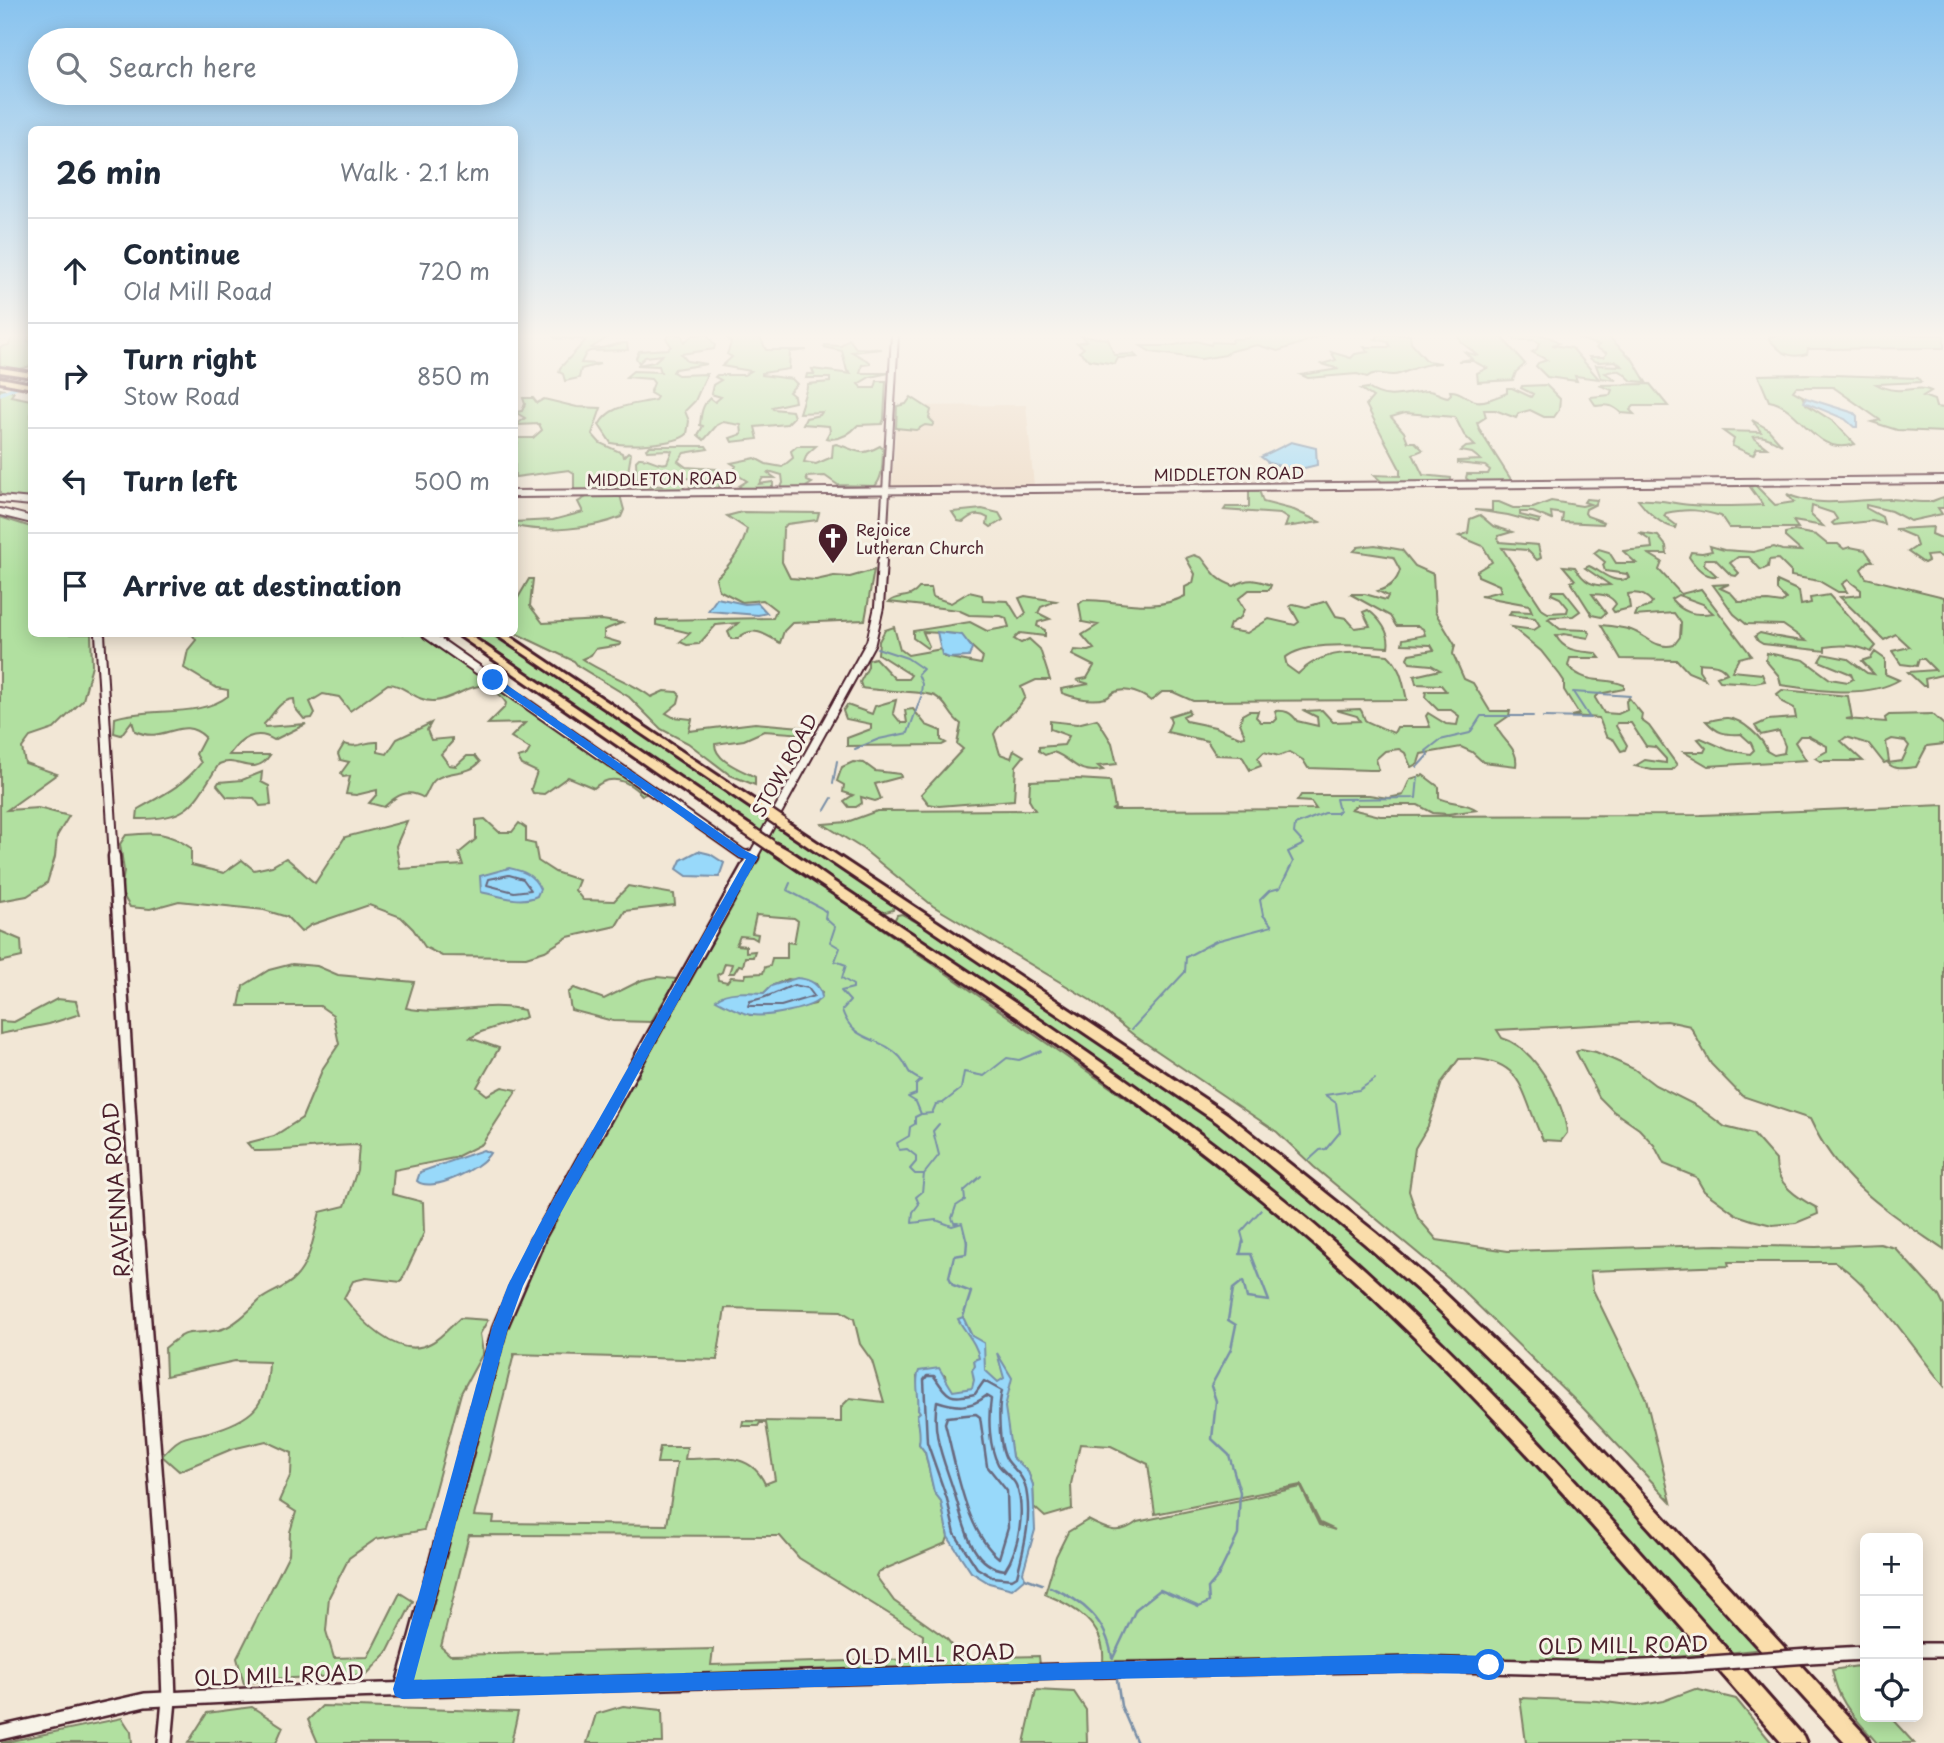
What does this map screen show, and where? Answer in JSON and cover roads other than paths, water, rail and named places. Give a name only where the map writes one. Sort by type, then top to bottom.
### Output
[{"type":"highway","points":[[466,637],[1166,1117],[1268,1196],[1344,1261],[1546,1460],[1796,1743]]},
{"type":"highway","points":[[504,637],[760,808],[780,817],[1222,1118],[1370,1238],[1433,1293],[1548,1404],[1859,1743]]},
{"type":"street","name":"STOW ROAD","points":[[402,1689],[500,1328],[516,1285],[537,1242],[753,857],[780,817],[874,634],[879,607],[890,416]]},
{"type":"street","name":"MIDDLETON ROAD","points":[[518,494],[1944,480]]},
{"type":"street","points":[[0,499],[28,502]]},
{"type":"street","points":[[0,512],[28,519]]},
{"type":"street","name":"RAVENNA ROAD","points":[[100,637],[109,803],[166,1615],[169,1700],[164,1743]]},
{"type":"street","points":[[431,637],[743,854],[753,857]]},
{"type":"street","points":[[1923,1650],[1944,1650]]},
{"type":"street","name":"OLD MILL ROAD","points":[[0,1733],[145,1700],[402,1689],[1414,1664],[1604,1669],[1860,1653]]},
{"type":"water","points":[[1839,416],[1857,416],[1857,427],[1854,427]]},
{"type":"water","points":[[1291,442],[1316,448],[1317,465],[1300,469],[1300,479],[1288,468],[1269,463],[1261,457]]},
{"type":"water","points":[[717,598],[745,604],[758,603],[767,613],[758,615],[708,611]]},
{"type":"water","points":[[937,632],[962,635],[972,648],[969,657],[949,658],[942,655]]},
{"type":"water","points":[[698,851],[710,854],[724,863],[719,877],[687,876],[677,869],[681,860]]},
{"type":"water","points":[[509,868],[523,872],[534,880],[540,889],[537,896],[517,899],[481,892],[480,876]]},
{"type":"water","points":[[797,978],[814,983],[822,997],[800,1008],[759,1015],[744,1013],[716,1000],[732,993],[764,993],[771,986]]},
{"type":"water","points":[[483,1150],[490,1153],[485,1159],[456,1178],[433,1184],[417,1181],[420,1172]]},
{"type":"water","points":[[963,1317],[972,1336],[984,1343],[985,1370],[998,1382],[1004,1378],[997,1353],[1012,1378],[1005,1407],[1012,1457],[1028,1472],[1033,1485],[1035,1530],[1023,1572],[1025,1578],[1012,1589],[989,1583],[971,1572],[948,1537],[941,1501],[934,1492],[925,1452],[919,1444],[919,1371],[939,1368],[953,1391],[972,1388],[974,1360],[979,1358],[958,1319]]},
{"type":"waterway","points":[[877,648],[907,658],[923,669],[918,674],[922,684],[921,694]]},
{"type":"waterway","points":[[1543,717],[1590,718],[1573,692],[1630,696]]},
{"type":"waterway","points":[[855,749],[879,739],[908,733],[921,697]]},
{"type":"waterway","points":[[1417,767],[1428,755],[1426,751],[1440,740],[1470,733],[1481,716],[1533,716]]},
{"type":"waterway","points":[[833,783],[837,761]]},
{"type":"waterway","points":[[1132,1029],[1185,972],[1186,957],[1216,941],[1272,926],[1263,915],[1260,900],[1269,891],[1280,888],[1293,862],[1288,852],[1304,844],[1294,833],[1295,825],[1325,813],[1337,813],[1339,811],[1336,799],[1416,798],[1418,777]]},
{"type":"waterway","points":[[825,810],[832,798]]},
{"type":"waterway","points":[[790,883],[787,890],[821,908],[826,912],[825,918],[835,927],[830,942],[840,948],[835,961],[846,965],[842,978],[853,985],[853,988],[841,991],[850,1001],[842,1010],[847,1021],[860,1034],[892,1050],[910,1073],[921,1080],[916,1085],[916,1094],[908,1097],[916,1102],[921,1114],[915,1117],[915,1124],[910,1127],[909,1136],[897,1143],[899,1150],[907,1149],[916,1156],[916,1162],[910,1169],[915,1174],[924,1174]]},
{"type":"waterway","points":[[922,1114],[932,1113],[936,1104],[943,1103],[961,1089],[964,1072],[984,1076],[1007,1058],[1019,1060],[1041,1051]]},
{"type":"waterway","points":[[1309,1160],[1320,1150],[1326,1149],[1340,1132],[1336,1103],[1325,1095],[1359,1090],[1375,1079]]},
{"type":"waterway","points":[[924,1174],[939,1155],[933,1131],[939,1124]]},
{"type":"waterway","points":[[924,1174],[922,1192],[916,1197],[919,1204],[913,1212],[912,1223],[936,1220],[952,1226],[962,1223],[967,1243]]},
{"type":"waterway","points":[[958,1223],[954,1223],[952,1218],[956,1206],[965,1200],[964,1191],[981,1176]]},
{"type":"waterway","points":[[1244,1243],[1241,1232],[1261,1210]]},
{"type":"waterway","points":[[1113,1658],[1136,1609],[1160,1590],[1199,1607],[1209,1602],[1208,1588],[1218,1576],[1238,1535],[1240,1492],[1229,1455],[1212,1439],[1216,1401],[1211,1386],[1231,1349],[1236,1325],[1228,1320],[1233,1289],[1243,1281],[1247,1298],[1269,1301],[1251,1254],[1240,1254],[1243,1241]]},
{"type":"waterway","points":[[963,1317],[971,1292],[953,1285],[949,1277],[954,1256],[966,1254],[967,1243]]},
{"type":"waterway","points":[[1025,1578],[1042,1584]]},
{"type":"waterway","points":[[1050,1587],[1092,1613],[1105,1632],[1112,1657]]},
{"type":"waterway","points":[[1117,1680],[1121,1706],[1137,1743]]},
{"type":"place","name":"Rejoice Lutheran Church","points":[[833,565]]}]
